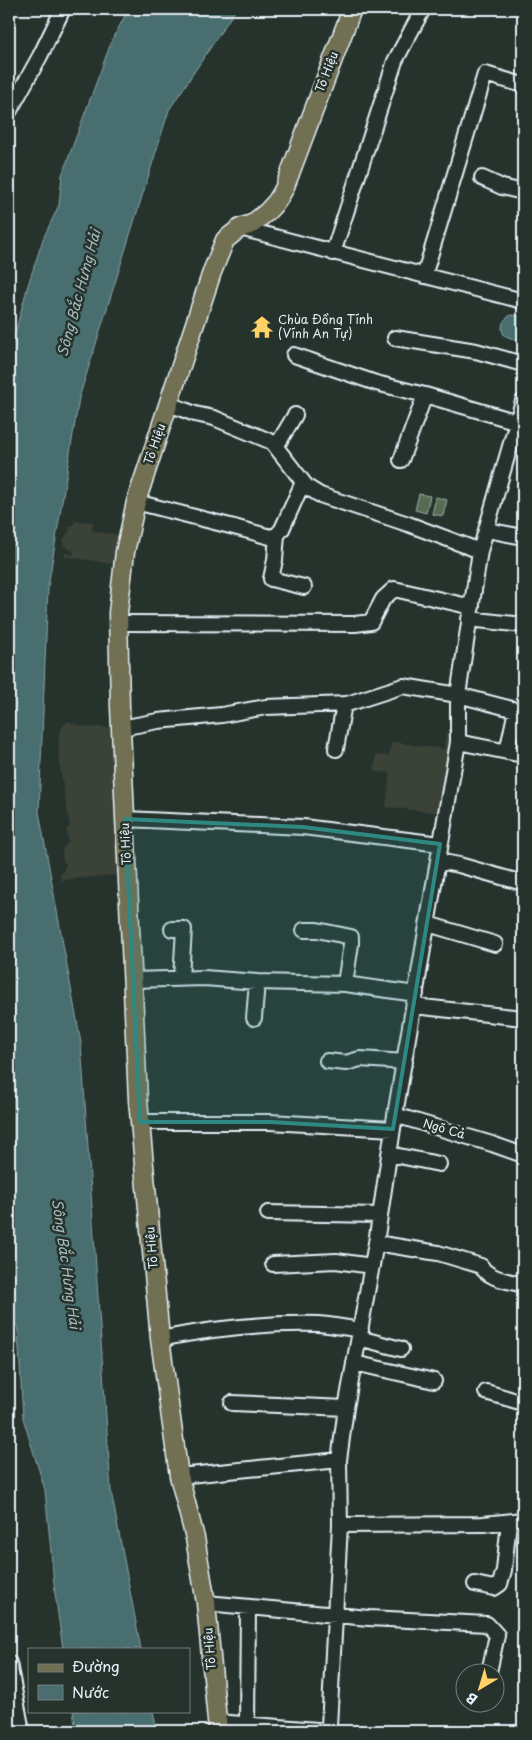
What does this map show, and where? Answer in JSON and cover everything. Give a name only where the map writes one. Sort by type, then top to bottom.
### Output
[{"type":"main road","name":"Tô Hiệu","points":[[218,1727],[206,1603],[195,1538],[179,1476],[160,1339],[140,1122],[121,728],[118,613],[125,552],[136,502],[212,272],[225,240],[240,228],[252,224],[267,212],[277,201],[284,189],[352,9]]},
{"type":"street","points":[[9,112],[63,9]]},
{"type":"street","points":[[333,253],[395,61],[423,9]]},
{"type":"street","points":[[424,276],[485,74],[523,85]]},
{"type":"street","points":[[482,178],[523,192]]},
{"type":"street","points":[[240,228],[523,301]]},
{"type":"street","points":[[395,338],[476,351],[523,364]]},
{"type":"street","points":[[294,356],[376,384],[425,395],[518,422]]},
{"type":"street","points":[[400,460],[425,395]]},
{"type":"street","points":[[218,1727],[247,1725],[330,1731],[340,1525],[339,1460],[346,1408],[368,1300],[394,1122],[458,742],[458,695],[480,551],[523,401]]},
{"type":"street","points":[[169,404],[195,414],[214,418],[272,442],[307,487],[320,495],[480,551]]},
{"type":"street","points":[[276,447],[295,415]]},
{"type":"street","points":[[303,482],[277,535],[271,579],[304,587]]},
{"type":"street","points":[[136,502],[234,526],[270,537],[277,535]]},
{"type":"street","points":[[487,530],[523,537]]},
{"type":"street","points":[[119,623],[355,624],[371,622],[383,599],[394,589],[470,613],[523,625]]},
{"type":"street","points":[[121,728],[158,721],[222,715],[266,707],[344,704],[403,686],[458,695],[516,710],[507,752]]},
{"type":"street","points":[[336,749],[344,704]]},
{"type":"street","points":[[458,742],[523,755]]},
{"type":"street","points":[[125,819],[303,827],[440,844]]},
{"type":"street","points":[[438,861],[523,882]]},
{"type":"street","points":[[428,924],[495,944]]},
{"type":"street","points":[[172,929],[184,930],[181,978]]},
{"type":"street","points":[[304,930],[317,930],[351,937],[352,944],[345,984]]},
{"type":"street","points":[[132,980],[204,978],[257,982],[345,984],[415,1000],[523,1018]]},
{"type":"street","points":[[254,1018],[257,982]]},
{"type":"street","points":[[327,1060],[346,1063],[360,1059],[405,1062]]},
{"type":"street","name":"Ngõ Cả","points":[[140,1122],[394,1122],[492,1144],[523,1154]]},
{"type":"street","points":[[389,1154],[439,1164]]},
{"type":"street","points":[[268,1213],[380,1215]]},
{"type":"street","points":[[376,1243],[438,1253],[481,1266],[484,1272],[523,1285]]},
{"type":"street","points":[[273,1264],[336,1262],[372,1266]]},
{"type":"street","points":[[160,1339],[234,1327],[320,1324],[360,1334],[402,1349]]},
{"type":"street","points":[[354,1363],[434,1381]]},
{"type":"street","points":[[486,1392],[523,1403]]},
{"type":"street","points":[[232,1403],[346,1408]]},
{"type":"street","points":[[179,1476],[339,1460]]},
{"type":"street","points":[[340,1525],[484,1524],[523,1520]]},
{"type":"street","points":[[475,1584],[494,1588],[500,1584],[504,1570],[509,1522]]},
{"type":"street","points":[[206,1603],[336,1616],[487,1624],[497,1635],[491,1662]]},
{"type":"street","points":[[247,1725],[248,1607]]},
{"type":"street","points":[[9,1664],[22,1731]]},
{"type":"highlighted area","points":[[125,819],[303,827],[440,844],[393,1129],[270,1122],[140,1122]]},
{"type":"shaded area","points":[[74,521],[93,522],[92,531],[129,536],[124,566],[64,556],[65,553],[73,555],[74,551],[68,549],[63,544],[64,538],[70,530],[69,527],[74,525]]},
{"type":"shaded area","points":[[67,721],[83,727],[121,728],[128,874],[61,880],[60,874],[63,872],[66,864],[61,850],[68,843],[67,828],[70,827],[59,762],[59,735]]},
{"type":"shaded area","points":[[446,732],[452,733],[442,813],[386,807],[390,773],[374,771],[376,755],[389,756],[392,742],[444,749]]},
{"type":"green space","points":[[419,494],[430,496],[426,513],[415,510]]},
{"type":"green space","points":[[436,497],[447,500],[443,516],[432,514]]},
{"type":"water","name":"Sông Bắc Hưng Hải","points":[[131,9],[236,9],[169,110],[79,398],[48,587],[39,812],[81,1043],[111,1491],[141,1648],[63,1648],[55,1593],[45,1490],[23,1418],[18,1332],[9,1279],[9,355],[43,239],[59,205],[62,175],[112,40],[127,12]]},
{"type":"water","points":[[511,315],[519,316],[523,319],[523,336],[515,340],[504,335],[502,329],[504,321]]},
{"type":"water","points":[[73,1712],[153,1712],[157,1731],[76,1731]]},
{"type":"place","name":"Chùa Đồng Tĩnh (Vĩnh An Tự)","points":[[262,327]]}]
